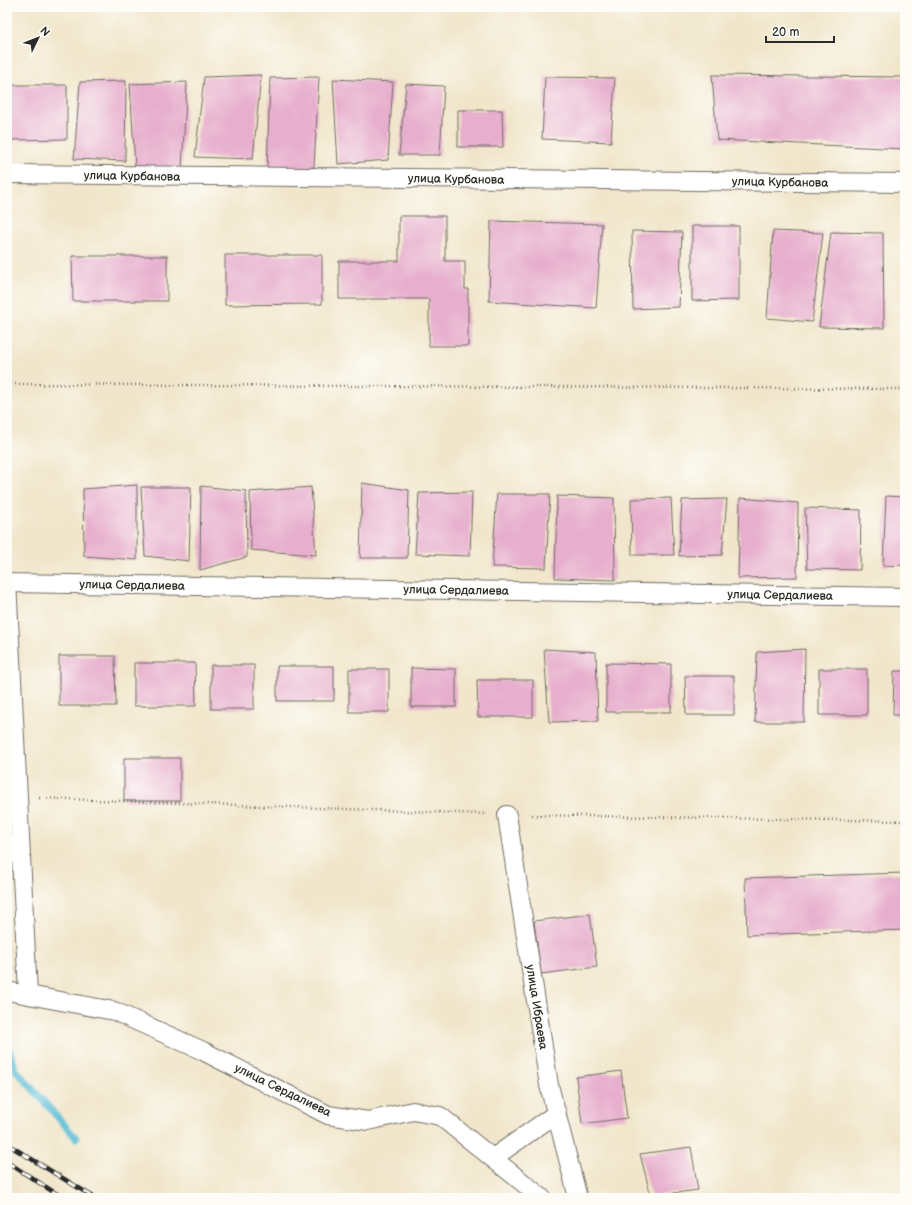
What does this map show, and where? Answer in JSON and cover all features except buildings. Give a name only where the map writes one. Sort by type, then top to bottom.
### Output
[{"type":"street","name":"улица Курбанова","points":[[7,174],[905,183]]},
{"type":"street","name":"улица Сердалиева","points":[[7,582],[905,597]]},
{"type":"street","points":[[7,582],[28,994]]},
{"type":"street","name":"улица Ибраева","points":[[507,815],[549,1085],[578,1198]]},
{"type":"street","name":"улица Сердалиева","points":[[7,991],[114,1011],[203,1051],[328,1115],[368,1121],[414,1111],[440,1116],[542,1198]]},
{"type":"street","points":[[493,1158],[557,1113]]},
{"type":"path","points":[[882,7],[905,7]]},
{"type":"path","points":[[7,384],[905,389]]},
{"type":"path","points":[[18,797],[507,815],[905,820]]},
{"type":"waterway","points":[[7,1042],[16,1070],[76,1138]]},
{"type":"railway","points":[[7,1144],[95,1198]]},
{"type":"railway","points":[[7,1162],[63,1198]]}]
